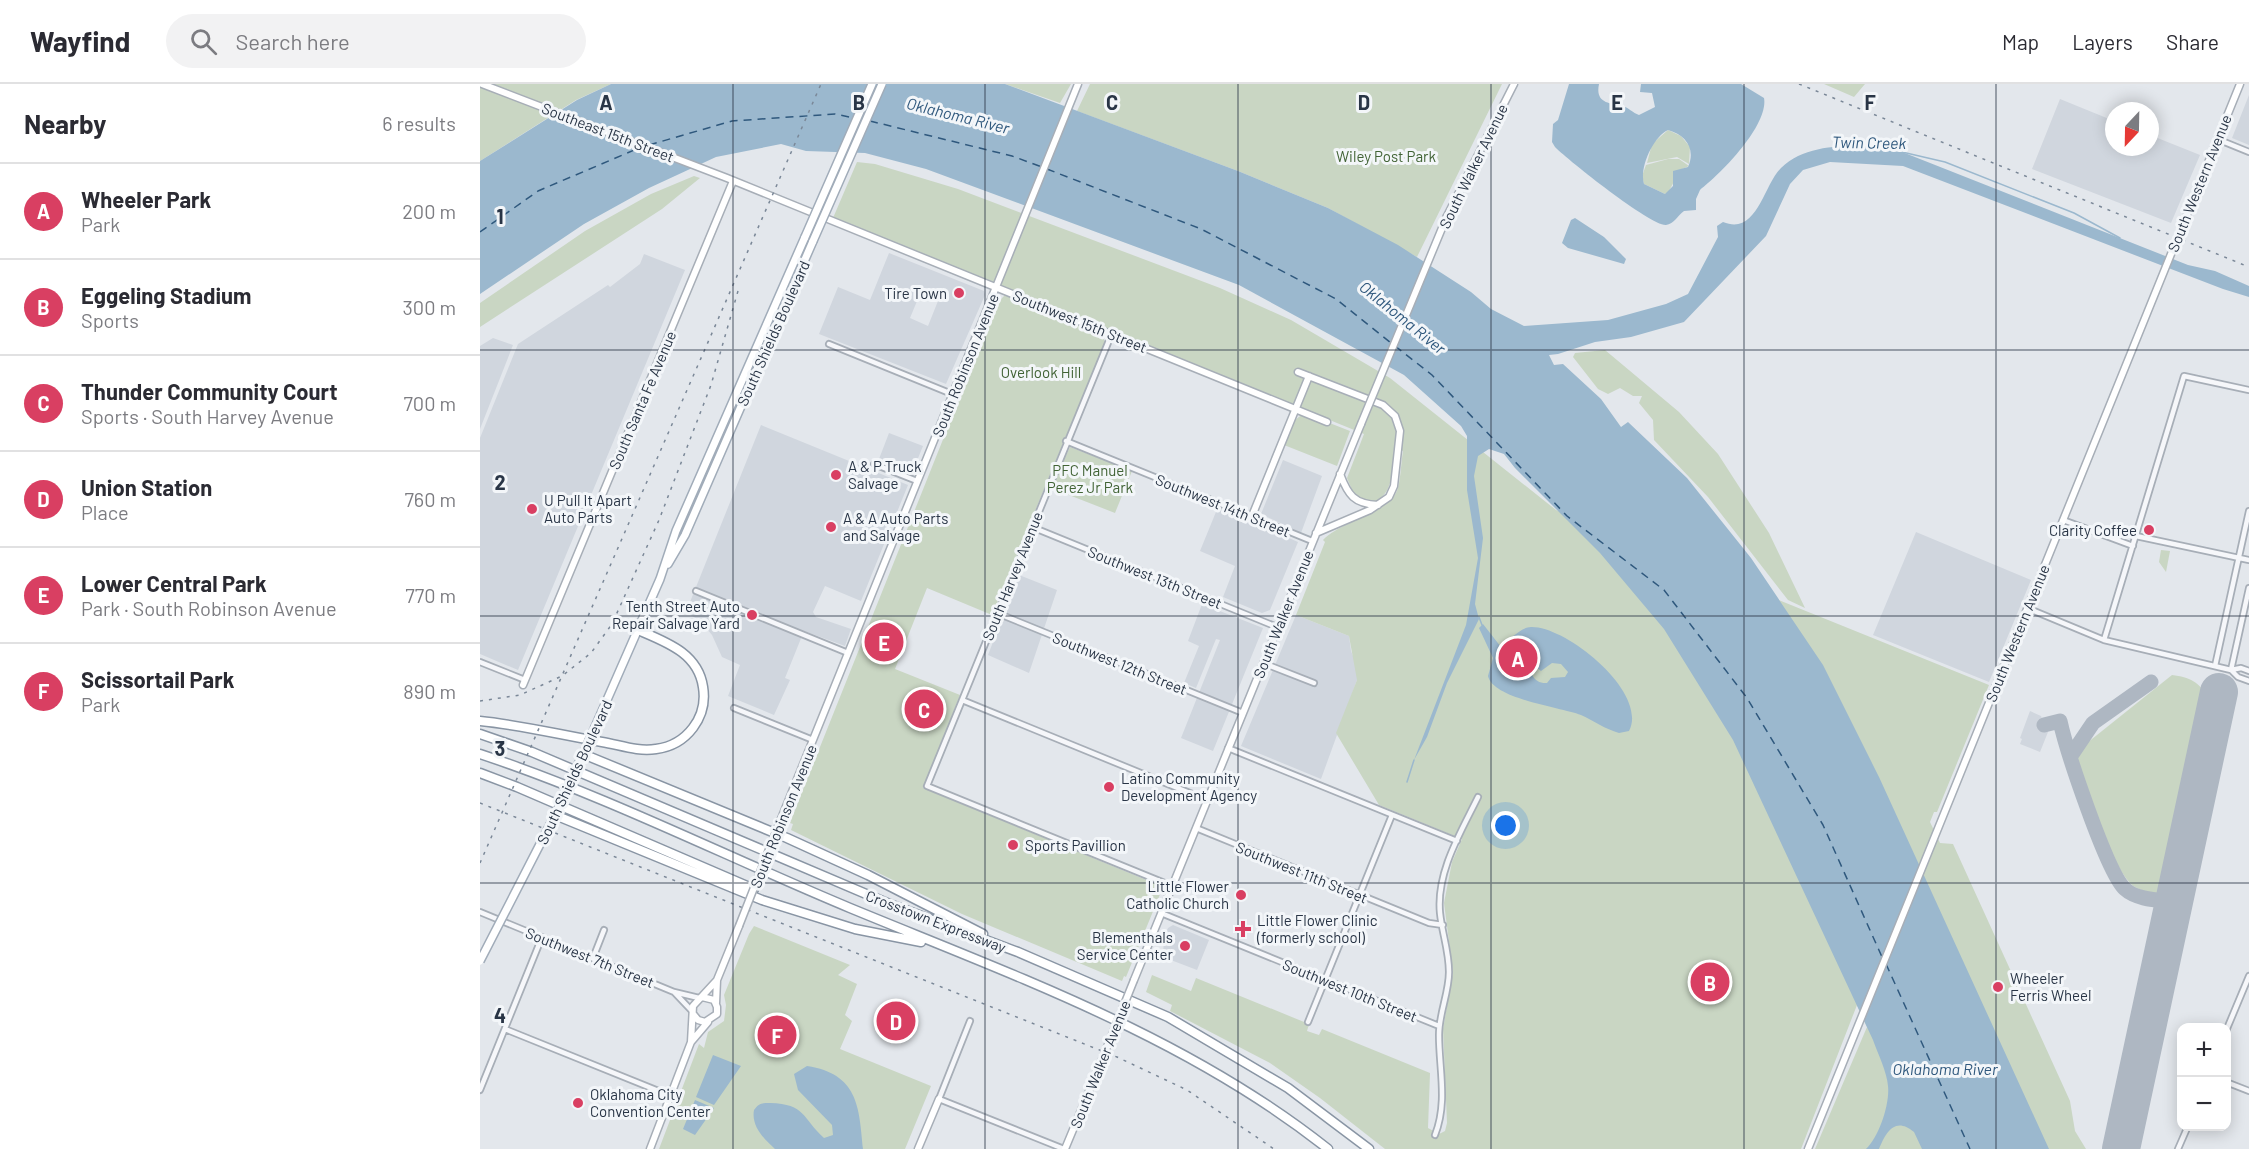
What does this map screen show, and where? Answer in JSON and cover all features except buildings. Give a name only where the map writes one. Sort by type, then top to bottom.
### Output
[{"type":"highway","points":[[480,721],[530,728],[636,749],[654,750],[674,744],[690,732],[700,716],[704,696],[701,678],[694,664],[682,651],[638,630]]},
{"type":"highway","name":"Crosstown Expressway","points":[[480,734],[532,752],[892,905],[1018,952],[1142,1004],[1197,1032],[1288,1088],[1369,1149]]},
{"type":"highway","name":"Crosstown Expressway","points":[[480,754],[554,781],[1168,1045],[1253,1094],[1328,1149]]},
{"type":"highway","points":[[583,754],[860,871],[1018,952]]},
{"type":"highway","points":[[480,773],[528,791],[754,889]]},
{"type":"highway","points":[[556,813],[762,900],[855,929],[939,945]]},
{"type":"main road","name":"Southeast 15th Street","points":[[482,84],[730,179]]},
{"type":"main road","name":"South Shields Boulevard","points":[[480,961],[556,813],[583,754],[660,579],[676,531],[872,84]]},
{"type":"main road","name":"South Shields Boulevard","points":[[660,579],[685,535],[882,84]]},
{"type":"main road","name":"South Robinson Avenue","points":[[701,998],[717,980],[1078,84]]},
{"type":"main road","name":"South Walker Avenue","points":[[1065,1149],[1447,216],[1514,84]]},
{"type":"main road","name":"South Western Avenue","points":[[1808,1149],[2240,84]]},
{"type":"main road","name":"Southwest 15th Street","points":[[730,179],[1327,422]]},
{"type":"main road","name":"South Santa Fe Avenue","points":[[524,683],[730,179]]},
{"type":"main road","points":[[1298,372],[1383,405],[1395,416],[1400,431],[1394,486],[1389,497],[1378,505],[1316,533]]},
{"type":"main road","points":[[1252,516],[1309,376]]},
{"type":"main road","points":[[1340,474],[1353,498],[1360,503],[1378,505]]},
{"type":"main road","name":"South Robinson Avenue","points":[[716,1004],[717,980]]},
{"type":"main road","points":[[650,1149],[691,1042],[694,1003],[701,998],[710,998],[716,1004],[717,1014],[691,1042]]},
{"type":"main road","points":[[693,1013],[700,1021],[708,1022]]},
{"type":"main road","points":[[918,1149],[939,1099]]},
{"type":"street","points":[[2217,139],[2249,152]]},
{"type":"street","name":"South Harvey Avenue","points":[[1112,333],[927,786],[1173,886]]},
{"type":"street","points":[[829,344],[952,394]]},
{"type":"street","points":[[2104,640],[2184,376],[2249,390]]},
{"type":"street","name":"Southwest 14th Street","points":[[1066,441],[1312,541]]},
{"type":"street","points":[[874,464],[917,481]]},
{"type":"street","points":[[2215,666],[2249,511]]},
{"type":"street","points":[[2063,520],[2133,546]]},
{"type":"street","name":"Southwest 13th Street","points":[[1032,527],[1277,627]]},
{"type":"street","points":[[2136,536],[2249,560]]},
{"type":"street","points":[[2231,670],[2249,588]]},
{"type":"street","points":[[696,591],[848,653]]},
{"type":"street","points":[[2027,608],[2104,640],[2231,670],[2249,681]]},
{"type":"street","name":"Southwest 12th Street","points":[[997,613],[1243,713]]},
{"type":"street","points":[[480,662],[524,683]]},
{"type":"street","points":[[1263,663],[1314,683]]},
{"type":"street","points":[[2231,670],[2241,668],[2249,671]]},
{"type":"street","points":[[962,700],[1207,800]]},
{"type":"street","points":[[734,708],[813,740]]},
{"type":"street","points":[[1228,748],[1457,841]]},
{"type":"street","points":[[1435,1135],[1443,1110],[1439,1026],[1449,974],[1440,907],[1443,879],[1457,841],[1478,797]]},
{"type":"street","points":[[1308,1022],[1392,815]]},
{"type":"street","name":"Southwest 11th Street","points":[[1196,828],[1360,895],[1429,922],[1443,925]]},
{"type":"street","name":"Southwest 7th Street","points":[[480,912],[674,992],[693,1013]]},
{"type":"street","name":"Southwest 10th Street","points":[[1161,913],[1439,1026]]},
{"type":"street","points":[[592,958],[604,930]]},
{"type":"street","points":[[480,1090],[542,938]]},
{"type":"street","points":[[2230,1023],[2247,987],[2249,976]]},
{"type":"street","points":[[674,992],[701,998]]},
{"type":"street","points":[[970,1021],[939,1099],[1065,1149]]},
{"type":"street","points":[[505,1029],[671,1096]]},
{"type":"street","points":[[2231,1084],[2249,1091]]},
{"type":"street","points":[[2178,1149],[2186,1131]]},
{"type":"shaded area","points":[[2249,95],[2249,145],[2232,138]]},
{"type":"shaded area","points":[[2060,99],[2105,117],[2105,156],[2159,156],[2159,139],[2200,155],[2171,223],[2032,169]]},
{"type":"shaded area","points":[[889,253],[984,291],[985,295],[946,384],[819,334],[838,287],[870,300]],"holes":[[[922,289],[940,296],[928,326],[910,318]]]},
{"type":"shaded area","name":"U Pull It Apart Auto Parts","points":[[644,254],[685,270],[518,670],[480,654],[480,438],[518,344],[608,285],[610,287],[640,264]]},
{"type":"shaded area","points":[[493,338],[513,345],[480,429],[480,346]]},
{"type":"shaded area","points":[[761,425],[908,485],[861,601],[825,586],[813,612],[816,617],[851,629],[845,646],[804,631],[785,678],[790,680],[774,715],[728,696],[740,665],[722,657],[712,635],[700,621],[686,612]]},
{"type":"shaded area","points":[[889,433],[923,446],[912,473],[879,459]]},
{"type":"shaded area","points":[[1283,460],[1322,476],[1301,533],[1261,514]]},
{"type":"shaded area","points":[[1218,507],[1298,542],[1270,610],[1262,613],[1223,597],[1235,566],[1200,551]]},
{"type":"shaded area","points":[[1916,532],[2031,580],[1989,682],[1873,635]]},
{"type":"shaded area","points":[[1019,575],[1057,590],[1029,673],[988,655]]},
{"type":"shaded area","points":[[1202,604],[1263,628],[1213,751],[1181,738],[1220,640],[1216,639],[1196,688],[1184,683],[1199,646],[1188,641]]},
{"type":"shaded area","points":[[1296,615],[1349,636],[1351,651],[1357,666],[1357,680],[1321,779],[1241,746]]},
{"type":"shaded area","points":[[2030,711],[2041,716],[2048,732],[2040,752],[2020,744]]},
{"type":"shaded area","name":"Blementhals Service Center","points":[[1173,925],[1209,940],[1197,970],[1163,957],[1164,937],[1168,928]]},
{"type":"green space","points":[[480,84],[611,84],[576,100],[480,161]]},
{"type":"green space","points":[[1005,84],[1071,84],[1060,103]]},
{"type":"green space","name":"Wiley Post Park","points":[[1090,84],[1502,84],[1417,257],[1328,208],[1238,171],[1077,111]]},
{"type":"green space","points":[[1824,84],[1865,84],[1854,97]]},
{"type":"green space","points":[[1668,130],[1681,136],[1690,147],[1689,164],[1677,157],[1647,163],[1652,144]]},
{"type":"green space","points":[[1668,159],[1679,159],[1689,166],[1680,170],[1668,193],[1665,194],[1644,184],[1642,176],[1646,165]]},
{"type":"green space","points":[[857,162],[875,164],[958,189],[1220,288],[1291,320],[1390,378],[1556,510],[1989,685],[1937,812],[1934,812],[1930,822],[1940,843],[1953,844],[2070,1101],[2075,1131],[2086,1149],[1815,1149],[1867,1027],[1857,1005],[1801,1149],[1385,1149],[1320,1098],[1270,1063],[1170,1011],[1172,1005],[1146,992],[1152,975],[1191,991],[1196,978],[1309,1024],[1307,1031],[1319,1035],[1322,1029],[1430,1073],[1428,1128],[1439,1134],[1445,1131],[1447,1123],[1443,1029],[1453,972],[1444,903],[1452,862],[1462,839],[1379,805],[1336,733],[1357,680],[1349,636],[1296,615],[1325,542],[1323,540],[1331,533],[1386,504],[1394,497],[1399,483],[1403,451],[1394,448],[1391,480],[1379,499],[1371,503],[1355,497],[1347,478],[1364,434],[833,218]]},
{"type":"green space","points":[[694,176],[700,178],[662,209],[480,327],[480,303],[585,231],[651,194]]},
{"type":"green space","name":"Overlook Hill","points":[[1005,295],[1101,333],[1105,342],[992,615],[927,588],[895,669],[960,695],[923,788],[1161,886],[1161,892],[1126,977],[1124,976],[1122,981],[962,914],[791,830],[793,824],[790,823],[804,787],[998,302]]},
{"type":"green space","points":[[1605,350],[1679,412],[1718,454],[1769,533],[1805,608],[1788,600],[1708,497],[1654,440],[1653,420],[1639,403],[1642,396],[1633,396],[1620,388],[1608,394],[1598,389],[1573,357],[1575,353]]},
{"type":"green space","points":[[1304,413],[1350,431],[1337,466],[1284,445],[1295,420]]},
{"type":"green space","name":"PFC Manuel Perez Jr Park","points":[[1070,447],[1132,471],[1115,513],[1051,488]]},
{"type":"green space","points":[[2161,550],[2170,551],[2166,572],[2159,562]]},
{"type":"green space","points":[[2172,675],[2193,681],[2208,697],[2160,895],[2136,888],[2122,872],[2106,841],[2075,758],[2077,751]]},
{"type":"green space","points":[[754,926],[850,965],[838,975],[857,984],[845,1015],[852,1021],[840,1049],[931,1086],[905,1149],[659,1149],[699,1044],[704,1048],[708,1032],[724,1021],[726,1005],[724,995]]},
{"type":"water","name":"Oklahoma River","points":[[611,84],[1005,84],[1238,171],[1328,208],[1398,245],[1471,292],[1491,309],[1524,326],[1608,320],[1666,304],[1688,294],[1718,237],[1717,226],[1723,222],[1735,224],[1744,222],[1752,216],[1775,176],[1792,160],[1817,150],[1845,146],[1887,146],[2188,265],[2215,271],[2249,286],[2249,297],[2223,289],[1903,166],[1830,162],[1803,170],[1790,184],[1766,236],[1684,322],[1631,337],[1595,342],[1549,355],[1554,365],[1563,364],[1601,399],[1621,427],[1628,422],[1687,478],[1751,558],[1823,665],[1879,777],[2049,1149],[1922,1149],[1914,1132],[1907,1127],[1896,1126],[1888,1132],[1879,1149],[1866,1149],[1879,1129],[1885,1111],[1888,1086],[1884,1069],[1873,1040],[1733,740],[1664,629],[1600,553],[1515,468],[1504,454],[1489,449],[1478,456],[1474,476],[1483,538],[1475,604],[1479,619],[1447,683],[1427,737],[1414,760],[1466,625],[1478,558],[1467,490],[1467,436],[1461,426],[1404,375],[1239,285],[926,169],[865,153],[806,151],[781,144],[716,157],[649,188],[584,224],[480,294],[480,161],[577,100]]},
{"type":"water","points":[[1569,84],[1599,84],[1601,99],[1639,115],[1655,107],[1652,93],[1640,92],[1641,84],[1741,84],[1764,98],[1764,109],[1759,122],[1731,161],[1700,190],[1696,199],[1696,210],[1684,211],[1666,225],[1657,223],[1628,204],[1555,147],[1552,142],[1553,124],[1558,120]],"holes":[[[1668,130],[1674,132],[1688,144],[1691,154],[1688,167],[1673,171],[1673,186],[1665,194],[1644,184],[1645,162],[1657,139]]]},
{"type":"water","points":[[1575,218],[1604,237],[1626,259],[1624,264],[1568,248],[1562,243],[1571,220]]},
{"type":"water","points":[[1483,624],[1501,647],[1519,632],[1531,627],[1564,637],[1583,649],[1616,681],[1627,699],[1632,716],[1629,731],[1619,733],[1581,715],[1528,701],[1502,691],[1493,684],[1488,676],[1493,658],[1479,628]],"holes":[[[1535,653],[1540,661],[1536,667],[1541,671],[1552,663],[1561,664],[1568,672],[1565,677],[1551,678],[1547,683],[1542,683],[1534,678],[1530,671],[1529,656]]]},
{"type":"water","points":[[713,1055],[741,1066],[714,1105],[696,1097]]},
{"type":"water","points":[[807,1066],[837,1076],[853,1094],[860,1119],[863,1149],[775,1149],[759,1132],[754,1121],[754,1110],[761,1104],[770,1103],[797,1109],[824,1138],[833,1135],[832,1125],[798,1090],[794,1074]]},
{"type":"water","points":[[695,1100],[714,1108],[695,1135],[683,1129]]},
{"type":"waterway","name":"Twin Creek","points":[[1902,152],[1945,162],[2074,213],[2120,238]]},
{"type":"waterway","points":[[1479,617],[1482,625]]},
{"type":"waterway","points":[[1407,782],[1414,760]]},
{"type":"ferry route","points":[[649,145],[732,121],[835,114],[854,118]]},
{"type":"ferry route","points":[[870,121],[1012,156],[1042,167]]},
{"type":"ferry route","points":[[480,232],[538,191],[639,148]]},
{"type":"ferry route","points":[[1047,169],[1201,229],[1336,299],[1391,343]]},
{"type":"ferry route","points":[[1395,346],[1432,375],[1567,516],[1664,590],[1747,698],[1823,825],[1882,957]]},
{"type":"ferry route","points":[[1886,964],[1970,1149]]},
{"type":"taxiway","points":[[2070,757],[2093,723],[2151,682]]},
{"type":"taxiway","points":[[2044,725],[2060,721],[2078,782],[2098,836],[2117,878],[2125,889],[2142,897],[2174,902]]},
{"type":"runway","points":[[2121,1149],[2219,692]]},
{"type":"railway","points":[[480,863],[821,84]]},
{"type":"railway","points":[[1799,84],[2249,267]]},
{"type":"railway","points":[[480,701],[520,695],[562,676],[591,653],[612,624],[659,520],[711,385],[738,291]]},
{"type":"railway","points":[[480,803],[1117,1057],[1187,1090],[1274,1149]]},
{"type":"place","name":"Tire Town","points":[[959,293]]},
{"type":"place","name":"A & P Truck Salvage","points":[[836,475]]},
{"type":"place","name":"U Pull It Apart Auto Parts","points":[[532,509]]},
{"type":"place","name":"A & A Auto Parts and Salvage","points":[[831,527]]},
{"type":"place","name":"Clarity Coffee","points":[[2149,530]]},
{"type":"place","name":"Tenth Street Auto Repair Salvage Yard","points":[[752,615]]},
{"type":"place","name":"Lower Central Park","points":[[884,642]]},
{"type":"place","name":"Wheeler Park","points":[[1518,658]]},
{"type":"place","name":"Thunder Community Court","points":[[924,709]]},
{"type":"place","name":"Latino Community Development Agency","points":[[1109,787]]},
{"type":"place","name":"Sports Pavillion","points":[[1013,845]]},
{"type":"place","name":"Little Flower Catholic Church","points":[[1241,895]]},
{"type":"place","name":"Little Flower Clinic (formerly school)","points":[[1243,929]]},
{"type":"place","name":"Blementhals Service Center","points":[[1185,946]]},
{"type":"place","name":"Eggeling Stadium","points":[[1710,982]]},
{"type":"place","name":"Wheeler Ferris Wheel","points":[[1998,987]]},
{"type":"place","name":"Union Station","points":[[896,1021]]},
{"type":"place","name":"Scissortail Park","points":[[777,1035]]},
{"type":"place","name":"Oklahoma City Convention Center","points":[[578,1103]]}]
